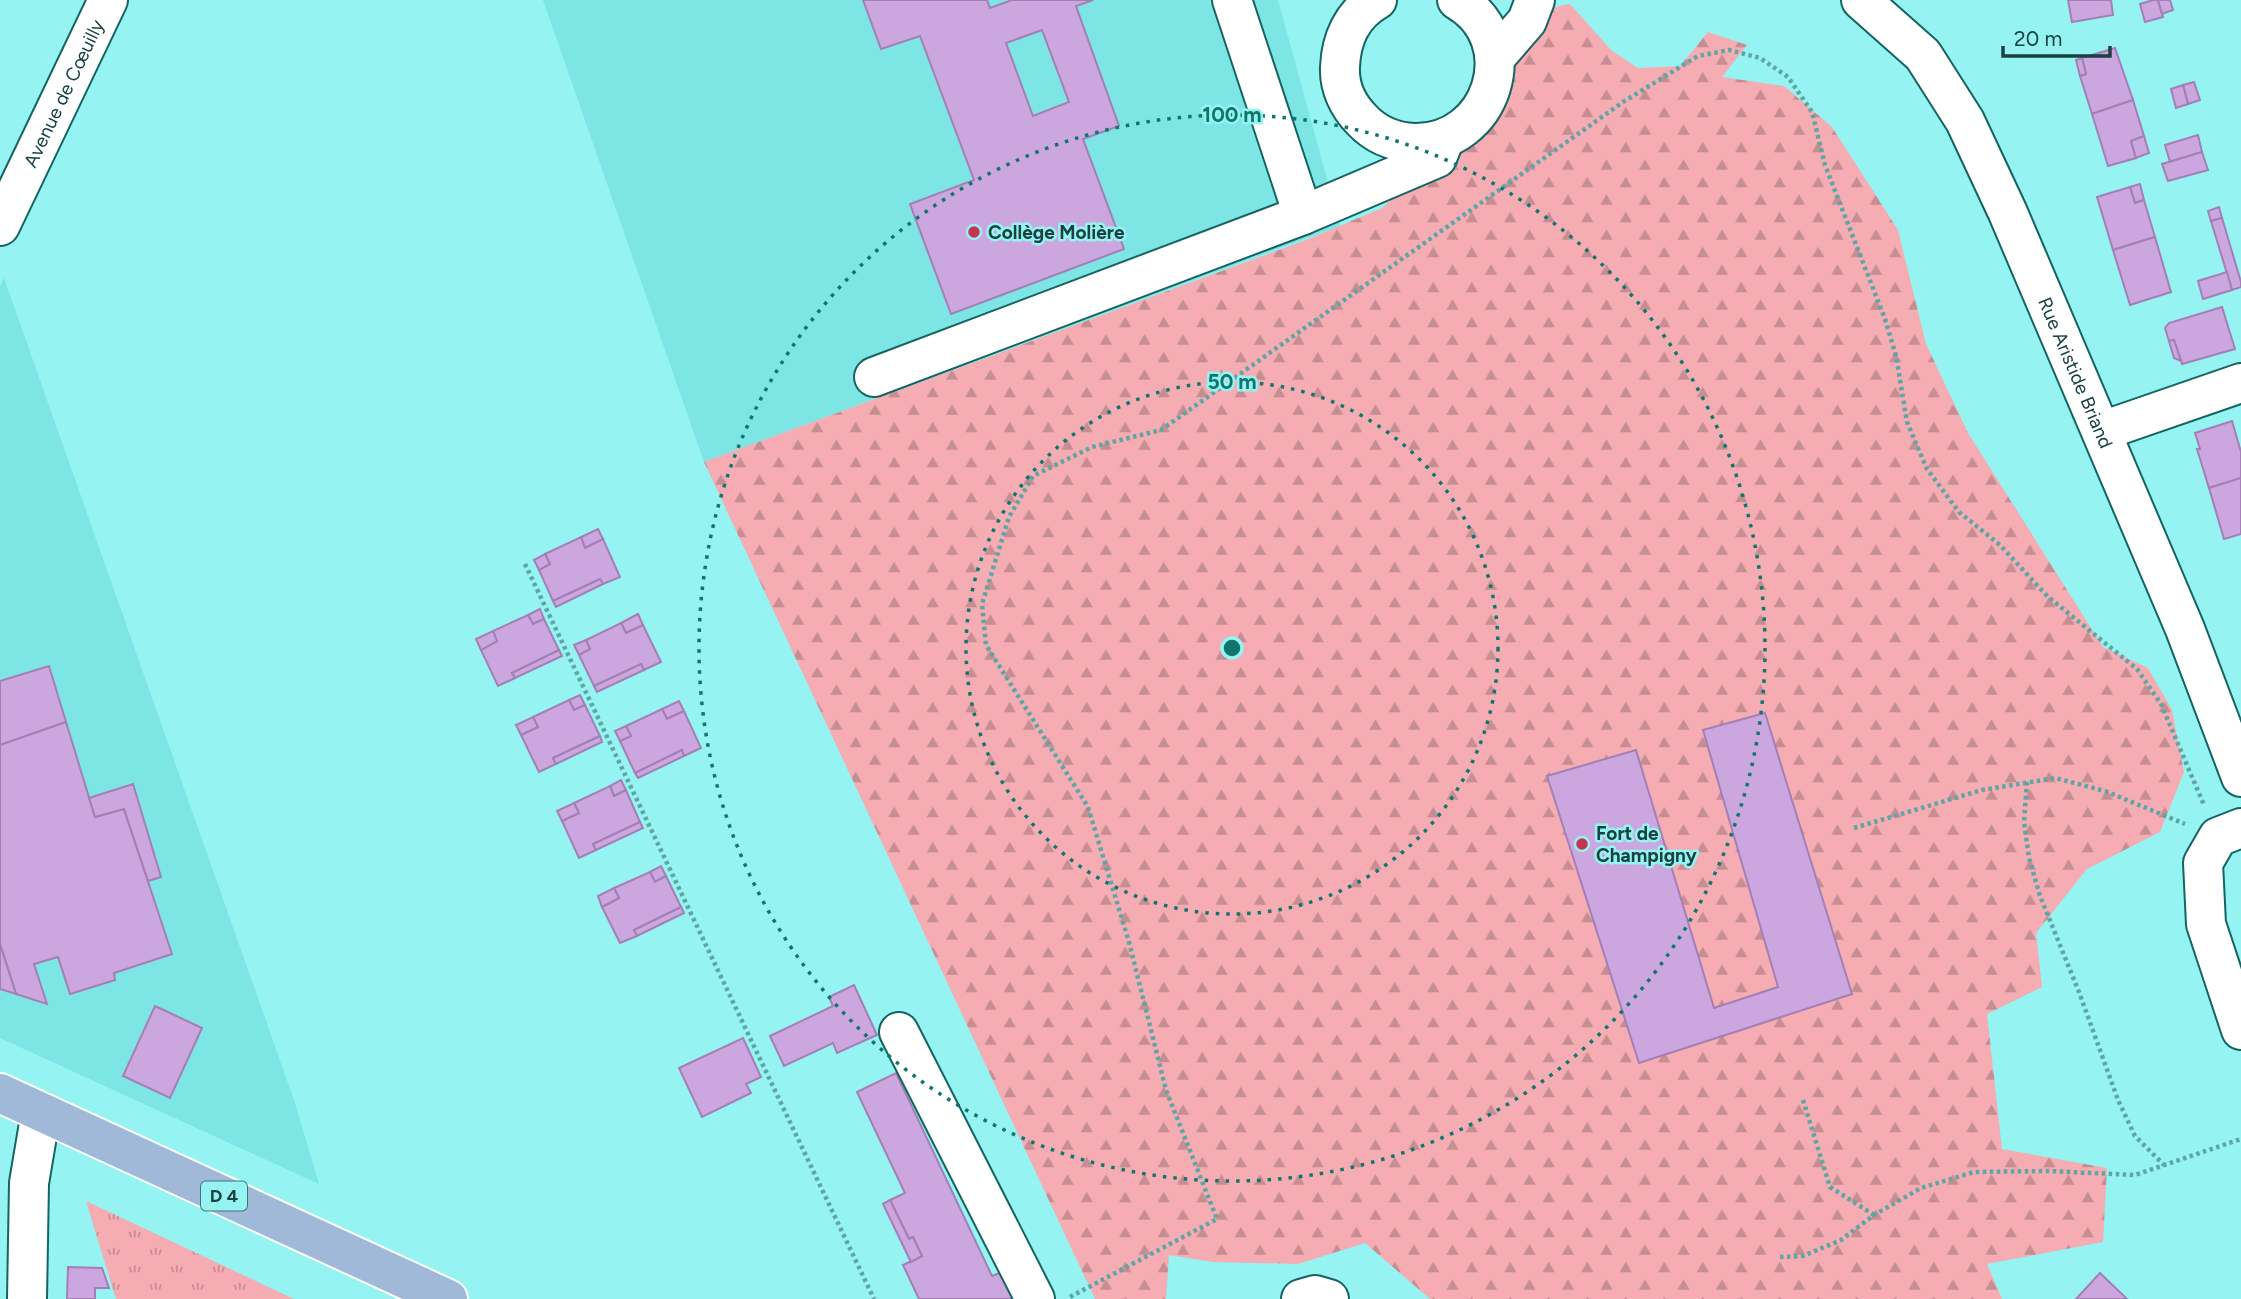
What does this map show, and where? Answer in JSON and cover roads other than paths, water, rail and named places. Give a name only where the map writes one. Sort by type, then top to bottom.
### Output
[{"type":"main road","name":"D 4","points":[[0,1094],[448,1299]]},
{"type":"street","name":"Avenue de Cœuilly","points":[[0,226],[108,0]]},
{"type":"street","points":[[1232,0],[1303,215]]},
{"type":"street","points":[[1377,0],[1356,17],[1346,34],[1340,54],[1339,74],[1344,94],[1354,112],[1368,127],[1405,143],[1426,143],[1463,129],[1478,115],[1488,97],[1494,78],[1495,58],[1490,37],[1480,20],[1466,5],[1457,0]]},
{"type":"street","points":[[1495,58],[1527,21],[1535,0]]},
{"type":"street","name":"Rue Aristide Briand","points":[[1861,0],[1923,55],[1965,121],[2102,431],[2185,629],[2241,777]]},
{"type":"street","points":[[874,377],[1303,215],[1437,158],[1445,138]]},
{"type":"street","points":[[2102,431],[2241,383]]},
{"type":"street","points":[[2230,833],[2203,863],[2206,924],[2241,1030]]},
{"type":"street","points":[[899,1032],[1035,1299]]},
{"type":"street","points":[[27,1299],[29,1183],[41,1112]]},
{"type":"street","points":[[1301,1299],[1315,1294],[1329,1299]]},
{"type":"place","name":"Collège Molière","points":[[974,232]]},
{"type":"place","name":"Fort de Champigny","points":[[1582,844]]}]
